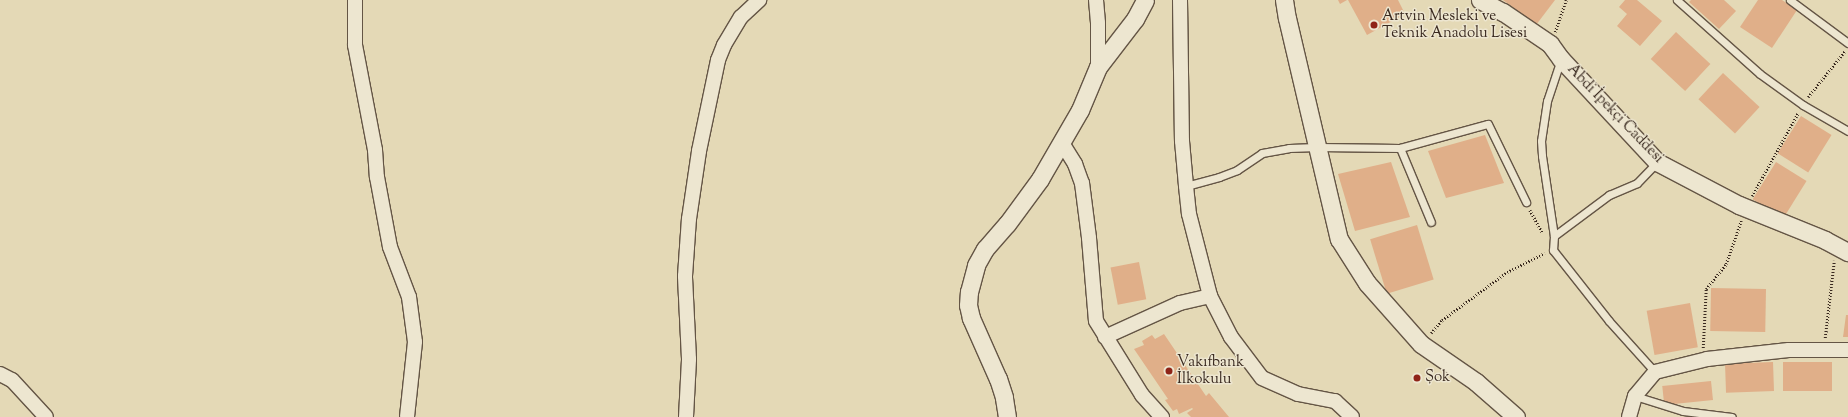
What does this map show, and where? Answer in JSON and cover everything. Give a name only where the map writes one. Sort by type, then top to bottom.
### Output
[{"type":"street","points":[[355,0],[355,45],[376,150],[377,177],[390,247],[409,297],[415,342],[407,417]]},
{"type":"street","points":[[686,417],[689,359],[686,276],[687,247],[689,219],[699,151],[717,66],[724,45],[741,17],[759,0]]},
{"type":"street","points":[[1096,0],[1098,23],[1098,67]]},
{"type":"street","points":[[1007,417],[998,378],[971,318],[968,305],[969,292],[976,264],[986,249],[1008,224],[1040,179],[1080,110],[1098,67],[1135,19],[1145,0]]},
{"type":"street","points":[[1180,0],[1182,141],[1186,186],[1189,214],[1210,296],[1231,337],[1262,378],[1298,394],[1336,401],[1352,417]]},
{"type":"street","points":[[1284,0],[1286,18],[1339,239],[1367,282],[1421,344],[1476,382],[1516,417]]},
{"type":"street","name":"Abdi İpekçi Caddesi","points":[[1480,0],[1503,12],[1550,44],[1561,59],[1657,162],[1739,205],[1842,249]]},
{"type":"street","points":[[1062,143],[1075,164],[1082,183],[1089,238],[1096,321],[1142,396],[1162,417]]},
{"type":"street","points":[[1105,337],[1180,303],[1210,296]]},
{"type":"street","points":[[1629,417],[1635,396],[1655,372],[1707,359],[1789,350],[1848,350]]},
{"type":"street","points":[[0,374],[12,380],[46,417]]},
{"type":"lane","points":[[1677,0],[1760,74],[1802,105],[1848,131]]},
{"type":"lane","points":[[1790,0],[1848,43]]},
{"type":"lane","points":[[1561,59],[1547,101],[1541,141],[1554,236],[1553,250],[1609,322],[1655,372]]},
{"type":"lane","points":[[1186,186],[1219,177],[1237,170],[1262,153],[1289,148],[1400,148],[1488,124],[1526,202]]},
{"type":"lane","points":[[1400,148],[1430,222]]},
{"type":"lane","points":[[1554,236],[1610,195],[1637,183],[1657,162]]},
{"type":"lane","points":[[1635,396],[1683,411],[1732,417]]},
{"type":"path","points":[[1550,44],[1566,0]]},
{"type":"path","points":[[1421,344],[1442,320],[1507,272],[1553,250],[1526,202]]},
{"type":"path","points":[[1823,350],[1842,249]]},
{"type":"building","name":"Artvin Mesleki ve Teknik Anadolu Lisesi","points":[[1338,0],[1347,0],[1340,4]]},
{"type":"building","name":"Artvin Mesleki ve Teknik Anadolu Lisesi","points":[[1348,0],[1398,0],[1405,14],[1367,35]]},
{"type":"building","points":[[1503,0],[1555,0],[1536,25]]},
{"type":"building","points":[[1625,0],[1637,0],[1662,21],[1640,46],[1617,26],[1627,14],[1619,7]]},
{"type":"building","points":[[1691,0],[1724,0],[1736,11],[1719,29],[1689,2]]},
{"type":"building","points":[[1758,0],[1782,0],[1797,10],[1772,48],[1740,27]]},
{"type":"building","points":[[1676,32],[1710,64],[1685,91],[1651,59]]},
{"type":"building","points":[[1723,73],[1760,107],[1735,133],[1698,99]]},
{"type":"building","points":[[1801,116],[1832,135],[1808,172],[1778,153]]},
{"type":"building","points":[[1485,135],[1504,183],[1446,198],[1428,151]]},
{"type":"building","points":[[1391,162],[1410,217],[1355,231],[1338,174]]},
{"type":"building","points":[[1776,162],[1807,181],[1783,218],[1753,199]]},
{"type":"building","points":[[1417,225],[1434,280],[1387,294],[1370,239]]},
{"type":"building","points":[[1139,262],[1146,299],[1118,305],[1111,268]]},
{"type":"building","points":[[1711,288],[1766,289],[1765,332],[1710,331]]},
{"type":"building","points":[[1690,303],[1698,347],[1654,355],[1647,311]]},
{"type":"building","points":[[1846,315],[1848,315],[1848,337],[1843,337]]},
{"type":"building","name":"Vakıfbank İlkokulu","points":[[1164,334],[1206,396],[1209,393],[1229,417],[1191,417],[1187,413],[1193,409],[1192,408],[1179,414],[1177,409],[1173,411],[1165,400],[1168,399],[1134,349],[1144,345],[1142,341],[1152,335],[1155,339]]},
{"type":"building","points":[[1773,362],[1774,391],[1726,393],[1725,364]]},
{"type":"building","points":[[1783,362],[1832,362],[1832,391],[1783,391]]},
{"type":"building","points":[[1711,381],[1713,400],[1664,405],[1662,386]]},
{"type":"place","name":"Artvin Mesleki ve Teknik Anadolu Lisesi","points":[[1374,25]]},
{"type":"place","name":"Vakıfbank İlkokulu","points":[[1169,371]]},
{"type":"place","name":"Şok","points":[[1417,378]]}]
